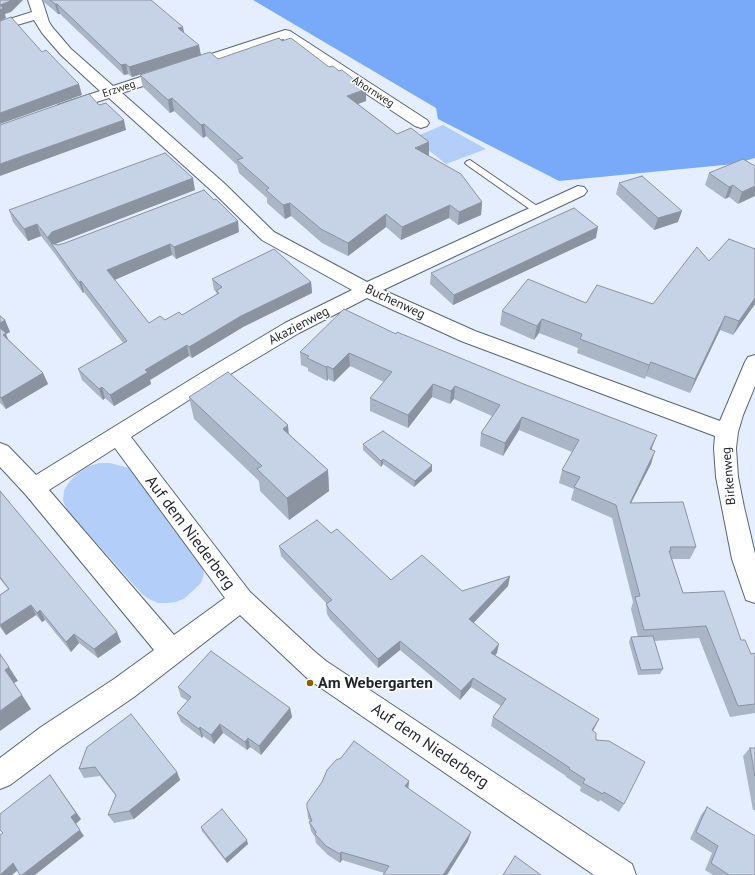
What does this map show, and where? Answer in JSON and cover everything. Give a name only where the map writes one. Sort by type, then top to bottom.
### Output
[{"type":"street","name":"Buchenweg","points":[[35,0],[47,30],[66,52],[110,91],[211,191],[268,236],[367,290],[468,336],[727,432]]},
{"type":"street","points":[[0,26],[40,14]]},
{"type":"street","name":"Erzweg","points":[[53,112],[110,91],[285,34]]},
{"type":"street","name":"Ahornweg","points":[[285,34],[421,123]]},
{"type":"street","name":"Akazienweg","points":[[34,488],[117,435],[292,328],[367,290],[578,191]]},
{"type":"street","name":"Birkenweg","points":[[755,362],[739,397],[727,432],[725,448],[727,477],[732,507],[742,553],[755,592]]},
{"type":"street","name":"Auf dem Niederberg","points":[[117,435],[241,600],[317,670],[621,875]]},
{"type":"street","points":[[0,452],[34,488],[172,652]]},
{"type":"street","points":[[0,775],[51,737],[124,688],[241,600]]},
{"type":"lane","points":[[470,163],[537,210]]},
{"type":"shaded area","points":[[253,0],[755,0],[755,158],[734,164],[559,181],[438,119],[436,108]]},
{"type":"shaded area","points":[[443,125],[486,149],[446,164],[413,138]]},
{"type":"shaded area","points":[[100,463],[110,463],[129,468],[202,562],[204,574],[201,583],[185,598],[176,602],[158,603],[142,594],[67,510],[63,501],[64,490],[70,481],[78,473],[89,466]]},
{"type":"building","points":[[0,0],[11,0],[0,5]]},
{"type":"building","points":[[50,0],[151,0],[183,27],[178,28],[199,45],[129,67],[126,64],[121,65],[57,4]]},
{"type":"building","points":[[11,17],[42,52],[46,50],[79,84],[0,113],[0,21]]},
{"type":"building","points":[[279,38],[282,41],[291,38],[329,67],[333,66],[339,71],[342,70],[366,89],[347,96],[397,134],[411,128],[429,142],[415,148],[461,174],[482,202],[459,212],[450,205],[402,227],[386,214],[348,243],[321,229],[290,203],[283,205],[266,190],[269,188],[237,160],[243,158],[204,124],[201,125],[172,98],[168,100],[140,75],[210,52],[218,59]]},
{"type":"building","points":[[89,94],[99,105],[106,103],[124,120],[0,164],[0,125]]},
{"type":"building","points":[[165,153],[193,178],[52,232],[48,237],[51,242],[37,224],[24,229],[9,210]]},
{"type":"building","points":[[743,159],[755,166],[755,186],[742,192],[733,185],[729,187],[709,173]]},
{"type":"building","points":[[642,176],[682,211],[658,218],[619,183]]},
{"type":"building","points":[[204,190],[214,200],[216,199],[238,221],[174,247],[170,244],[107,270],[149,323],[160,316],[165,320],[179,312],[182,315],[219,293],[216,291],[222,287],[212,279],[274,249],[311,282],[241,316],[189,347],[187,345],[145,370],[148,372],[110,395],[102,387],[99,389],[78,369],[127,341],[81,281],[79,282],[51,243],[58,245],[65,243]]},
{"type":"building","points":[[574,208],[598,227],[454,295],[431,273]]},
{"type":"building","points":[[729,239],[755,249],[755,298],[739,321],[725,316],[695,379],[651,362],[649,365],[580,339],[582,334],[542,319],[537,326],[502,311],[528,279],[586,303],[597,285],[653,304],[697,247],[709,261]]},
{"type":"building","points":[[344,309],[396,334],[397,332],[526,385],[657,435],[650,449],[655,451],[630,503],[683,502],[696,547],[670,547],[671,551],[669,551],[683,593],[724,591],[741,640],[745,640],[751,654],[755,653],[755,704],[738,706],[706,626],[644,630],[635,597],[640,596],[616,505],[574,487],[580,477],[562,470],[579,440],[522,417],[505,443],[481,433],[500,405],[455,386],[451,391],[433,384],[408,415],[370,398],[392,372],[349,353],[333,369],[307,358],[309,356],[300,352]]},
{"type":"building","points":[[0,316],[5,320],[0,323]]},
{"type":"building","points":[[0,328],[6,333],[3,335],[43,373],[1,398],[0,397]]},
{"type":"building","points":[[228,372],[288,425],[283,429],[328,470],[287,498],[257,469],[262,466],[189,397]]},
{"type":"building","points":[[383,431],[432,465],[415,481],[383,459],[381,461],[363,444]]},
{"type":"building","points":[[0,491],[117,632],[94,649],[74,634],[66,642],[40,610],[37,613],[31,605],[0,625],[0,595],[9,589],[0,577]]},
{"type":"building","points":[[317,520],[331,533],[337,529],[391,580],[422,555],[462,591],[510,576],[469,619],[499,644],[491,653],[599,719],[592,730],[596,733],[596,740],[609,741],[645,762],[624,804],[604,792],[603,794],[583,783],[585,779],[569,769],[570,768],[493,717],[506,699],[473,678],[461,691],[400,641],[378,659],[329,609],[326,604],[332,600],[279,546]]},
{"type":"building","points":[[653,636],[663,669],[641,670],[631,637]]},
{"type":"building","points":[[211,651],[290,708],[259,746],[248,738],[245,742],[220,724],[211,735],[200,727],[199,729],[177,713],[191,697],[178,687]]},
{"type":"building","points":[[0,654],[9,667],[5,670],[22,695],[0,711]]},
{"type":"building","points":[[131,714],[177,772],[129,811],[108,815],[116,795],[95,767],[79,769],[87,747]]},
{"type":"building","points":[[354,741],[409,781],[405,786],[471,832],[443,875],[383,875],[389,866],[341,852],[340,854],[326,846],[315,834],[316,832],[309,822],[312,821],[307,808],[307,803],[322,782],[327,770],[336,760],[341,758]]},
{"type":"building","points":[[750,748],[755,748],[755,776]]},
{"type":"building","points":[[50,775],[76,813],[71,817],[80,830],[22,875],[20,875],[13,863],[0,875],[0,835],[3,833],[0,830],[0,814]]},
{"type":"building","points":[[707,807],[755,836],[755,875],[729,875],[711,863],[718,846],[696,832]]},
{"type":"building","points":[[222,809],[247,840],[225,859],[201,827]]},
{"type":"building","points":[[515,856],[541,875],[503,875]]},
{"type":"place","name":"Am Webergarten","points":[[310,683]]}]
